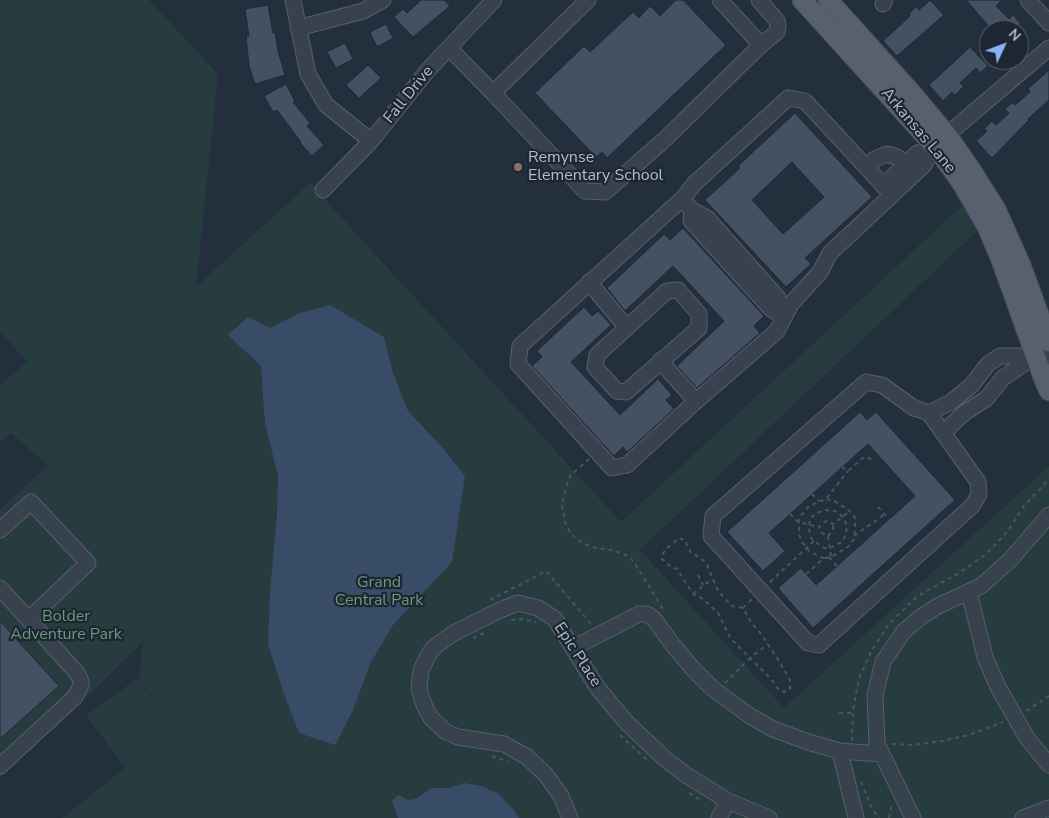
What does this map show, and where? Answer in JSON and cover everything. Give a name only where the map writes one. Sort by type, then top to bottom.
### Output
[{"type":"main road","name":"Arkansas Lane","points":[[802,0],[941,141],[996,209],[1021,265],[1049,342]]},
{"type":"main road","name":"Arkansas Lane","points":[[828,0],[910,91],[941,141],[987,227],[1042,355],[1049,391]]},
{"type":"street","points":[[293,0],[308,74],[326,105],[371,141]]},
{"type":"street","points":[[298,28],[363,11],[383,0]]},
{"type":"street","name":"Fall Drive","points":[[323,190],[371,141],[428,70],[494,0]]},
{"type":"street","points":[[493,93],[588,0]]},
{"type":"street","points":[[720,0],[762,45]]},
{"type":"street","points":[[449,48],[585,192],[604,192],[663,141],[762,45],[778,32],[777,21],[759,0]]},
{"type":"street","points":[[1028,0],[1049,23]]},
{"type":"street","points":[[888,190],[805,102],[788,98],[695,183],[687,205],[590,282],[520,346],[518,364],[612,468],[627,465],[696,401],[777,331],[791,304],[820,272],[830,253],[848,236],[888,190],[905,164],[916,154],[941,141],[1049,48]]},
{"type":"street","points":[[888,190],[924,165],[941,141]]},
{"type":"street","points":[[866,168],[875,159],[887,154],[897,156],[905,164]]},
{"type":"street","points":[[687,205],[691,220],[771,309],[784,317]]},
{"type":"street","points":[[590,282],[627,328]]},
{"type":"street","points":[[678,290],[699,314],[699,328],[626,392],[617,391],[595,368],[596,355],[627,328],[667,291],[678,290]]},
{"type":"street","points":[[930,413],[951,402],[971,386],[988,364],[1000,356],[1042,355]]},
{"type":"street","points":[[944,432],[964,413],[986,399],[1002,378],[1042,355]]},
{"type":"street","points":[[660,361],[696,401]]},
{"type":"street","points":[[866,382],[882,384],[914,408],[930,413],[944,432],[978,482],[979,494],[973,505],[819,645],[808,642],[710,536],[713,516],[866,382]]},
{"type":"street","points":[[0,530],[30,502],[88,563],[28,619]]},
{"type":"street","points":[[913,818],[879,749],[875,695],[884,662],[904,630],[922,616],[982,586],[1011,559],[1049,515]]},
{"type":"street","points":[[0,588],[77,673],[81,680],[81,685],[75,697],[0,766]]},
{"type":"street","points":[[969,592],[985,657],[998,687],[1027,738],[1049,765]]},
{"type":"street","name":"Epic Place","points":[[570,818],[560,796],[546,775],[527,757],[504,744],[458,737],[446,732],[437,725],[425,707],[419,688],[421,670],[428,656],[441,641],[500,610],[518,604],[538,608],[555,619],[597,687],[626,722],[646,742],[686,775],[728,801],[769,818]]},
{"type":"street","points":[[573,648],[638,614],[647,614],[654,619],[693,669],[732,704],[773,729],[840,751],[879,749]]},
{"type":"street","points":[[840,751],[856,818]]},
{"type":"street","points":[[719,818],[728,801]]},
{"type":"street","points":[[1023,818],[1049,808]]},
{"type":"path","points":[[597,452],[570,476],[562,506],[566,526],[582,542],[596,548],[606,548],[620,552],[634,562],[665,614]]},
{"type":"path","points":[[826,499],[848,471],[864,457],[872,459]]},
{"type":"path","points":[[842,467],[848,471]]},
{"type":"path","points":[[812,494],[819,501]]},
{"type":"path","points":[[826,499],[834,501],[850,511],[855,518],[854,536],[848,547],[830,557],[824,558],[807,549],[802,542],[798,522],[803,512],[810,506],[826,499]]},
{"type":"path","points":[[878,507],[889,519]]},
{"type":"path","points":[[824,510],[835,511],[842,516],[847,525],[846,534],[842,542],[830,548],[824,548],[811,538],[810,519],[816,513],[824,510]]},
{"type":"path","points":[[837,566],[830,557],[828,536],[833,530],[833,524],[850,511]]},
{"type":"path","points":[[790,514],[798,522],[819,527]]},
{"type":"path","points":[[854,536],[885,514]]},
{"type":"path","points":[[819,527],[826,521],[833,524]]},
{"type":"path","points":[[819,527],[822,533],[828,536]]},
{"type":"path","points":[[679,538],[685,540],[691,553],[701,558],[707,564],[713,579],[718,591],[732,606],[743,608],[790,680],[790,689],[784,692],[778,689],[771,679],[731,639],[718,613],[703,598],[693,594],[677,569],[672,568],[662,559],[662,555],[679,538]]},
{"type":"path","points":[[761,591],[814,541]]},
{"type":"path","points":[[806,574],[824,558]]},
{"type":"path","points":[[485,603],[546,571],[600,634]]},
{"type":"path","points":[[698,575],[703,585]]},
{"type":"path","points":[[693,594],[713,579]]},
{"type":"path","points":[[509,620],[529,620],[541,625]]},
{"type":"path","points":[[464,628],[472,639],[489,630]]},
{"type":"path","points":[[725,683],[750,658],[768,644]]},
{"type":"path","points":[[879,749],[942,741],[969,735],[1014,717],[1049,696]]},
{"type":"path","points":[[839,713],[852,713]]},
{"type":"path","points":[[618,733],[648,762]]},
{"type":"path","points":[[490,755],[510,763]]},
{"type":"path","points":[[688,792],[703,801]]},
{"type":"green space","name":"Grand Central Park","points":[[0,0],[149,0],[218,74],[196,287],[311,182],[329,204],[621,522],[965,203],[978,230],[640,550],[784,708],[1049,466],[1049,818],[62,818],[125,768],[86,715],[137,679],[222,782],[139,680],[143,642],[0,778],[0,510],[48,465],[11,433],[0,442],[0,386],[27,361],[0,332]]},
{"type":"water","points":[[330,305],[384,337],[393,373],[408,411],[441,446],[465,476],[452,562],[393,625],[371,662],[352,712],[335,745],[299,733],[268,644],[278,476],[265,423],[261,366],[228,335],[248,317],[270,328],[300,313]]},
{"type":"water","points":[[464,783],[481,786],[499,794],[519,818],[398,818],[392,801],[398,795],[408,800],[415,799],[432,788],[449,788]]},
{"type":"building","points":[[421,0],[444,0],[450,6],[413,37],[394,17],[403,9],[407,13]]},
{"type":"building","points":[[676,0],[683,0],[726,45],[607,158],[602,152],[596,157],[535,93],[584,46],[590,52],[633,12],[639,18],[650,6],[660,16]]},
{"type":"building","points":[[930,0],[944,15],[897,56],[883,41],[910,16],[909,14],[916,7],[919,10]]},
{"type":"building","points":[[966,0],[1002,0],[996,6],[1009,19],[1013,15],[1017,20],[983,20]]},
{"type":"building","points":[[268,5],[273,33],[275,32],[285,75],[255,84],[249,66],[246,36],[249,36],[245,9]]},
{"type":"building","points":[[386,24],[393,38],[377,47],[370,32]]},
{"type":"building","points":[[345,43],[353,59],[336,68],[327,52]]},
{"type":"building","points":[[970,47],[979,56],[979,70],[983,70],[980,73],[976,68],[960,83],[964,86],[955,95],[952,92],[943,101],[929,85]]},
{"type":"building","points":[[368,65],[381,78],[359,98],[346,85]]},
{"type":"building","points":[[1049,70],[1049,100],[1028,119],[992,158],[976,141],[987,131],[984,129],[992,121],[996,125],[1009,113],[1005,109],[1013,102],[1015,105],[1030,92],[1028,89]]},
{"type":"building","points":[[286,84],[295,101],[293,102],[310,123],[307,126],[324,145],[312,156],[300,143],[277,110],[273,112],[264,96]]},
{"type":"building","points":[[795,113],[872,197],[805,258],[811,264],[786,287],[705,200],[740,168],[738,166]],"holes":[[[792,162],[824,197],[783,234],[752,200]]]},
{"type":"building","points":[[683,228],[764,316],[754,326],[760,333],[697,388],[677,366],[724,321],[673,266],[625,311],[607,288],[664,234],[670,240]]},
{"type":"building","points":[[584,307],[592,316],[598,311],[611,325],[571,362],[620,415],[658,379],[672,395],[666,400],[674,409],[627,452],[623,447],[614,456],[532,366],[542,357],[537,351]]},
{"type":"building","points":[[860,412],[867,420],[876,412],[955,500],[813,628],[778,588],[801,568],[816,585],[915,496],[868,444],[769,533],[785,551],[763,571],[727,532]]},
{"type":"building","points":[[0,621],[59,686],[0,739]]},
{"type":"place","name":"Remynse Elementary School","points":[[518,167]]},
{"type":"park label","name":"Bolder Adventure Park","points":[[66,626]]}]
